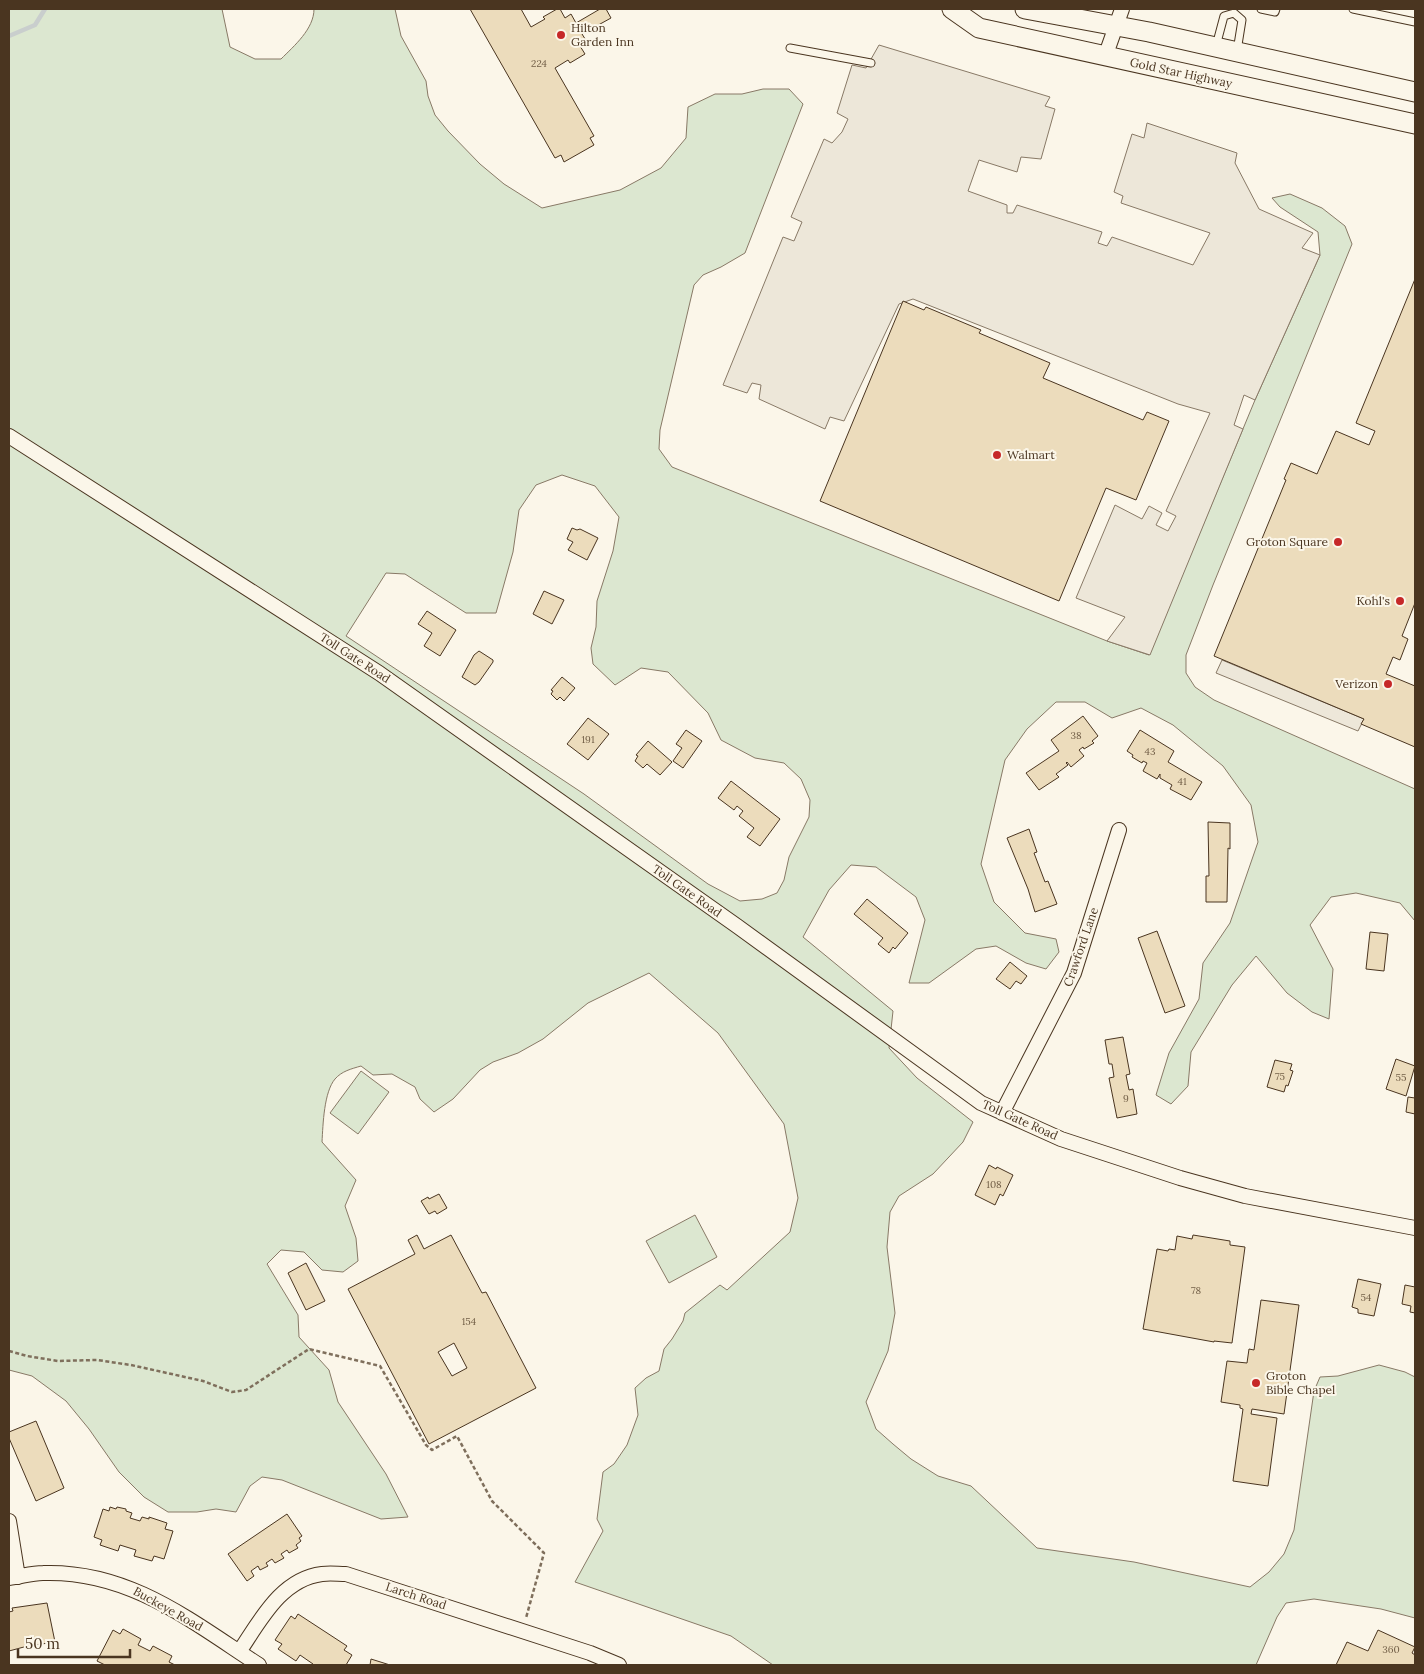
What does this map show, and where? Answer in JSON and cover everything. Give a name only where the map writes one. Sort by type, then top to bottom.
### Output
[{"type":"main road","name":"Gold Star Highway","points":[[952,9],[979,28],[1415,124]]},
{"type":"main road","points":[[1024,9],[1119,17],[1216,47],[1415,92]]},
{"type":"street","points":[[1105,57],[1119,17]]},
{"type":"street","name":"Toll Gate Road","points":[[9,436],[379,673],[737,926],[973,1098],[1061,1139],[1180,1178],[1245,1196],[1415,1228]]},
{"type":"street","name":"Crawford Lane","points":[[1002,1113],[1074,973],[1119,830]]},
{"type":"street","points":[[9,1521],[14,1578]]},
{"type":"street","name":"Buckeye Road","points":[[14,1578],[41,1573],[71,1574],[108,1580],[130,1588],[168,1607],[259,1665]]},
{"type":"street","name":"Larch Road","points":[[239,1652],[280,1594],[298,1581],[322,1574],[346,1574],[590,1653],[619,1665]]},
{"type":"lane","points":[[1261,9],[1275,12],[1276,9]]},
{"type":"lane","points":[[1353,9],[1415,22]]},
{"type":"lane","points":[[1216,47],[1224,16],[1235,11],[1242,20],[1237,52]]},
{"type":"lane","points":[[790,48],[871,63]]},
{"type":"path","points":[[9,1350],[27,1356],[58,1361],[97,1360],[131,1364],[202,1381],[232,1392],[246,1390],[308,1349],[380,1366],[426,1445],[432,1450],[457,1436],[492,1500],[544,1553],[522,1631]]},
{"type":"green space","points":[[9,9],[222,9],[230,47],[255,59],[281,59],[307,30],[311,23],[314,9],[395,9],[401,36],[426,81],[428,96],[435,115],[480,164],[504,184],[542,208],[620,190],[661,168],[686,138],[688,107],[715,94],[742,94],[763,89],[789,89],[803,104],[745,253],[703,275],[694,285],[660,430],[659,449],[672,467],[1107,641],[1149,655],[1255,400],[1320,255],[1318,232],[1280,207],[1272,198],[1290,194],[1322,208],[1345,226],[1352,244],[1213,585],[1186,655],[1186,673],[1195,687],[1214,700],[1415,789],[1415,921],[1400,903],[1356,893],[1331,897],[1310,925],[1333,969],[1329,1019],[1312,1012],[1287,993],[1256,956],[1232,985],[1191,1052],[1188,1086],[1171,1104],[1156,1095],[1169,1053],[1199,999],[1203,963],[1230,923],[1258,842],[1251,805],[1223,766],[1173,725],[1141,708],[1112,718],[1085,702],[1056,702],[1027,729],[1005,760],[981,864],[994,902],[1025,933],[1056,939],[1059,952],[1046,969],[1026,963],[996,946],[976,949],[929,983],[909,983],[925,920],[916,897],[876,867],[851,865],[829,890],[803,937],[893,1011],[889,1048],[917,1078],[973,1122],[963,1142],[933,1174],[899,1196],[890,1212],[887,1247],[895,1313],[888,1351],[866,1402],[876,1429],[911,1459],[938,1476],[971,1486],[1037,1548],[1134,1562],[1250,1587],[1269,1572],[1284,1554],[1294,1530],[1314,1391],[1320,1377],[1338,1376],[1379,1365],[1405,1372],[1415,1377],[1415,1618],[1381,1609],[1314,1599],[1286,1603],[1277,1617],[1256,1665],[773,1665],[731,1636],[575,1582],[603,1531],[597,1519],[603,1472],[614,1464],[627,1445],[638,1415],[635,1388],[646,1378],[659,1371],[664,1349],[683,1321],[685,1313],[720,1285],[727,1290],[790,1232],[798,1198],[784,1124],[718,1033],[649,973],[588,1003],[543,1039],[518,1053],[493,1062],[480,1070],[453,1099],[434,1112],[420,1099],[415,1087],[392,1074],[373,1075],[361,1066],[341,1074],[331,1085],[325,1109],[322,1142],[356,1180],[345,1206],[356,1238],[358,1261],[343,1272],[322,1270],[304,1252],[281,1250],[267,1264],[298,1315],[299,1337],[329,1370],[338,1402],[386,1474],[408,1517],[381,1519],[282,1480],[262,1477],[250,1486],[236,1512],[216,1509],[197,1512],[168,1512],[144,1497],[119,1472],[89,1429],[66,1401],[32,1376],[9,1370]],"holes":[[[562,475],[595,486],[619,517],[613,551],[597,601],[596,627],[591,648],[593,664],[615,685],[641,668],[668,672],[708,713],[721,740],[755,758],[784,763],[801,779],[810,800],[809,817],[789,857],[784,880],[777,893],[762,899],[740,901],[708,884],[584,794],[346,636],[386,573],[405,574],[466,613],[496,613],[513,552],[519,510],[536,485]]]},
{"type":"green space","points":[[361,1071],[389,1092],[358,1134],[330,1113]]},
{"type":"green space","points":[[695,1215],[717,1257],[669,1283],[646,1241]]},
{"type":"shaded area","points":[[879,45],[1050,97],[1045,106],[1055,109],[1041,159],[1021,157],[1017,172],[979,160],[968,191],[1007,205],[1007,213],[1013,213],[1017,205],[1102,232],[1098,243],[1107,246],[1112,237],[1193,265],[1210,233],[1121,203],[1123,196],[1114,192],[1132,134],[1144,138],[1147,123],[1237,153],[1235,163],[1259,209],[1313,233],[1302,248],[1320,255],[1255,400],[1244,395],[1234,425],[1243,429],[1150,655],[1107,641],[1125,617],[1076,598],[1115,505],[1142,519],[1149,506],[1162,513],[1156,525],[1168,531],[1176,516],[1166,511],[1210,413],[1178,404],[913,299],[899,304],[844,421],[830,417],[825,429],[759,399],[761,385],[752,383],[747,393],[723,385],[783,237],[794,241],[802,222],[791,217],[824,139],[832,143],[842,132],[848,119],[837,113],[852,65],[866,68]]},
{"type":"shaded area","points":[[1222,660],[1364,719],[1358,731],[1216,673]]},
{"type":"building","points":[[470,9],[521,9],[531,27],[557,9],[560,9],[565,18],[571,14],[576,23],[600,9],[606,9],[611,18],[582,34],[587,42],[580,46],[585,54],[570,63],[568,60],[555,68],[594,136],[590,138],[594,145],[564,162],[561,155],[555,158]]},
{"type":"building","name":"Groton Square","points":[[1415,279],[1415,603],[1402,636],[1408,639],[1400,660],[1393,657],[1386,674],[1415,686],[1415,747],[1361,724],[1364,719],[1214,656],[1286,480],[1284,479],[1291,463],[1317,474],[1336,431],[1369,445],[1375,431],[1356,423]]},
{"type":"building","name":"Walmart","points":[[903,301],[924,310],[926,307],[981,330],[979,333],[1050,363],[1043,378],[1143,420],[1147,412],[1169,421],[1136,500],[1106,488],[1059,601],[820,501]]},
{"type":"building","points":[[572,528],[580,529],[598,538],[587,560],[568,550],[573,542],[567,539]]},
{"type":"building","points":[[544,591],[564,600],[552,624],[533,614]]},
{"type":"building","points":[[427,611],[456,630],[440,656],[424,646],[432,633],[418,624]]},
{"type":"building","points":[[479,651],[493,660],[493,662],[475,685],[462,677],[474,655]]},
{"type":"building","points":[[562,677],[575,688],[564,701],[560,697],[557,700],[551,694],[553,691],[551,690]]},
{"type":"building","points":[[1083,716],[1098,736],[1092,741],[1094,743],[1079,750],[1084,756],[1071,767],[1067,762],[1068,765],[1056,774],[1059,777],[1039,790],[1026,773],[1059,751],[1051,740]]},
{"type":"building","points":[[588,718],[609,734],[588,760],[567,744]]},
{"type":"building","points":[[686,730],[702,741],[683,768],[673,761],[682,748],[676,744]]},
{"type":"building","points":[[1140,730],[1174,751],[1168,762],[1202,782],[1191,800],[1170,789],[1172,785],[1160,778],[1160,774],[1157,779],[1143,771],[1147,763],[1143,761],[1142,763],[1132,757],[1133,755],[1127,751]]},
{"type":"building","points":[[648,741],[672,762],[660,775],[647,764],[643,768],[635,761],[638,756],[636,755]]},
{"type":"building","points":[[731,781],[780,819],[760,846],[747,837],[754,828],[739,816],[743,811],[737,806],[734,810],[718,798]]},
{"type":"building","points":[[1208,822],[1230,823],[1227,902],[1206,902],[1206,876],[1209,876]]},
{"type":"building","points":[[1029,829],[1037,852],[1034,853],[1045,882],[1048,881],[1057,904],[1035,912],[1028,889],[1007,838]]},
{"type":"building","points":[[867,899],[908,933],[895,949],[893,947],[889,953],[878,944],[883,938],[854,914]]},
{"type":"building","points":[[1157,931],[1185,1006],[1165,1013],[1138,938]]},
{"type":"building","points":[[1370,932],[1388,934],[1384,971],[1366,969]]},
{"type":"building","points":[[1010,962],[1027,976],[1021,984],[1016,981],[1010,989],[996,979]]},
{"type":"building","points":[[1123,1037],[1130,1074],[1126,1075],[1129,1090],[1133,1089],[1137,1114],[1117,1118],[1109,1078],[1114,1077],[1112,1064],[1109,1064],[1105,1040]]},
{"type":"building","points":[[1396,1059],[1415,1066],[1406,1096],[1386,1089]]},
{"type":"building","points":[[1275,1060],[1292,1064],[1290,1070],[1293,1071],[1284,1092],[1267,1087]]},
{"type":"building","points":[[1408,1097],[1415,1098],[1415,1114],[1406,1112]]},
{"type":"building","points":[[989,1165],[1013,1175],[1003,1196],[1000,1194],[995,1205],[975,1195]]},
{"type":"building","points":[[439,1194],[447,1208],[437,1214],[435,1211],[429,1214],[421,1201]]},
{"type":"building","points":[[417,1235],[424,1249],[451,1235],[482,1293],[486,1292],[536,1388],[429,1444],[348,1289],[415,1254],[408,1240]],"holes":[[[454,1343],[467,1368],[452,1376],[438,1352]]]},
{"type":"building","points":[[1193,1235],[1230,1241],[1230,1245],[1245,1247],[1232,1343],[1214,1342],[1143,1329],[1157,1249],[1175,1250],[1177,1236],[1192,1239]]},
{"type":"building","points":[[306,1263],[325,1301],[306,1310],[288,1273]]},
{"type":"building","points":[[1358,1279],[1381,1284],[1374,1316],[1358,1313],[1358,1309],[1352,1307]]},
{"type":"building","points":[[1405,1285],[1415,1287],[1415,1313],[1410,1312],[1411,1306],[1402,1304]]},
{"type":"building","name":"Groton Bible Chapel","points":[[1261,1300],[1299,1305],[1284,1414],[1252,1409],[1251,1414],[1277,1418],[1268,1486],[1233,1481],[1243,1409],[1240,1408],[1240,1405],[1221,1402],[1227,1361],[1247,1363],[1249,1349],[1254,1350]]},
{"type":"building","points":[[36,1421],[64,1488],[36,1501],[9,1438],[9,1432]]},
{"type":"building","points":[[110,1507],[126,1509],[126,1511],[132,1513],[130,1518],[140,1521],[142,1517],[149,1519],[149,1517],[167,1523],[165,1529],[173,1531],[164,1559],[154,1556],[152,1561],[134,1556],[136,1550],[120,1545],[118,1551],[100,1545],[102,1540],[94,1537],[103,1509],[109,1511]]},
{"type":"building","points":[[287,1514],[302,1536],[299,1538],[301,1541],[296,1545],[298,1548],[289,1553],[287,1550],[281,1554],[284,1558],[275,1563],[272,1559],[266,1563],[268,1566],[260,1570],[258,1566],[251,1571],[254,1576],[247,1581],[228,1554]]},
{"type":"building","points":[[47,1603],[55,1642],[35,1644],[9,1651],[9,1612],[13,1611],[12,1608]]},
{"type":"building","points":[[298,1614],[347,1646],[344,1650],[352,1655],[346,1665],[312,1665],[300,1655],[296,1661],[278,1649],[282,1644],[275,1640],[291,1616],[295,1619]]},
{"type":"building","points":[[123,1629],[141,1639],[138,1645],[150,1651],[153,1646],[172,1656],[169,1662],[175,1665],[105,1665],[97,1661],[113,1630],[120,1634]]},
{"type":"building","points":[[1378,1630],[1415,1647],[1412,1653],[1415,1655],[1415,1665],[1336,1665],[1347,1642],[1368,1651]]},
{"type":"building","points":[[371,1659],[390,1665],[370,1665]]},
{"type":"waterway","points":[[9,36],[35,25],[45,9]]},
{"type":"place","name":"Hilton Garden Inn","points":[[561,35]]},
{"type":"place","name":"Walmart","points":[[997,455]]},
{"type":"place","name":"Groton Square","points":[[1338,542]]},
{"type":"place","name":"Kohl's","points":[[1400,601]]},
{"type":"place","name":"Verizon","points":[[1388,684]]},
{"type":"place","name":"Groton Bible Chapel","points":[[1256,1383]]}]
